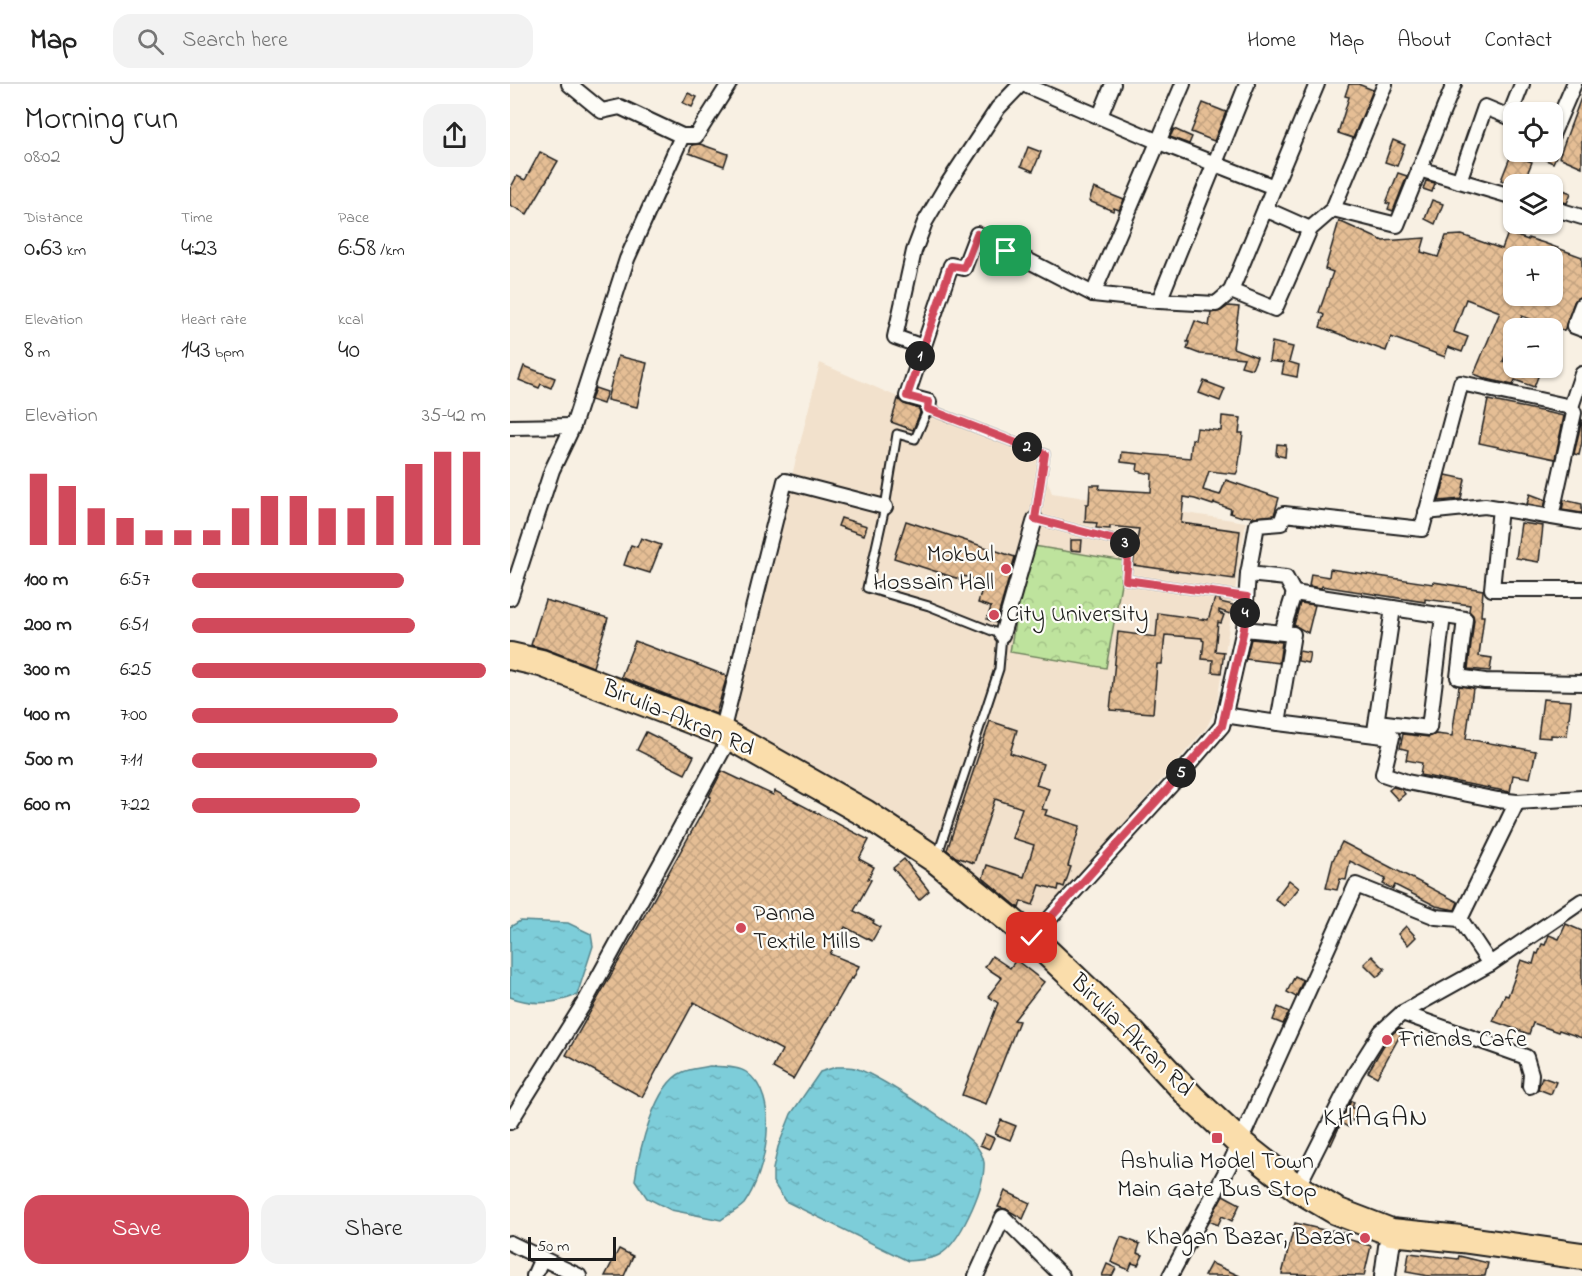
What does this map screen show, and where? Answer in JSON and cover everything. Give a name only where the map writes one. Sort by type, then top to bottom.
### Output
[{"type":"highway","name":"Birulia-Akran Rd","points":[[510,656],[561,671],[726,735],[865,813],[936,860],[1032,938],[1132,1033],[1192,1098],[1240,1143],[1297,1188],[1336,1211],[1390,1232],[1461,1239],[1582,1256]]},
{"type":"street","points":[[569,84],[602,111],[620,107],[682,136],[696,136],[729,84]]},
{"type":"street","points":[[923,347],[895,337],[914,250],[925,222],[945,188],[998,108],[1022,84],[1159,142],[1275,187]]},
{"type":"street","points":[[1100,116],[1113,84]]},
{"type":"street","points":[[1094,294],[1183,84]]},
{"type":"street","points":[[1159,301],[1247,84]]},
{"type":"street","points":[[928,409],[929,402],[907,396],[951,266],[964,268],[977,234],[1094,294],[1216,304],[1232,291],[1317,84]]},
{"type":"street","points":[[1232,291],[1275,309],[1310,229],[1333,209],[1385,84]]},
{"type":"street","points":[[1333,209],[1397,225],[1454,84]]},
{"type":"street","points":[[1516,102],[1522,84]]},
{"type":"street","points":[[1563,110],[1574,84],[1582,87]]},
{"type":"street","points":[[1459,181],[1485,106],[1503,114]]},
{"type":"street","points":[[510,598],[552,470],[573,426],[627,258],[682,136]]},
{"type":"street","points":[[1419,169],[1503,194]]},
{"type":"street","points":[[1265,209],[1310,229]]},
{"type":"street","points":[[1563,211],[1582,217]]},
{"type":"street","points":[[1582,305],[1574,326],[1582,329]]},
{"type":"street","points":[[1571,407],[1582,374]]},
{"type":"street","points":[[1032,938],[1222,726],[1244,629],[1248,573],[1257,525],[1281,523],[1284,514],[1422,529],[1461,383],[1571,407],[1575,413],[1551,517]]},
{"type":"street","points":[[510,427],[573,426]]},
{"type":"street","points":[[510,1122],[586,1000],[726,735],[785,481],[885,507]]},
{"type":"street","points":[[1426,512],[1485,506],[1582,522]]},
{"type":"street","points":[[1500,508],[1492,589],[1582,589]]},
{"type":"street","points":[[1002,635],[1035,519]]},
{"type":"street","points":[[1248,573],[1286,578],[1294,593],[1282,632]]},
{"type":"street","points":[[1294,593],[1466,619],[1458,677],[1485,681],[1582,683]]},
{"type":"street","points":[[1376,728],[1393,608]]},
{"type":"street","points":[[1224,715],[1278,723],[1429,728],[1443,616]]},
{"type":"street","points":[[1244,629],[1293,634],[1278,723]]},
{"type":"street","points":[[1376,728],[1392,737],[1383,774],[1407,782],[1518,802],[1582,798]]},
{"type":"street","points":[[1460,919],[1518,802]]},
{"type":"street","points":[[1170,1276],[1240,1143],[1356,885],[1436,916],[1460,919],[1490,964]]},
{"type":"street","points":[[1297,1188],[1355,1073],[1381,1032],[1402,1013],[1490,964],[1582,901]]},
{"type":"street","points":[[1402,1013],[1526,1057],[1531,1074],[1530,1086]]},
{"type":"street","points":[[976,1276],[1003,1217],[1062,1276]]},
{"type":"street","points":[[1385,1276],[1390,1232]]},
{"type":"street","points":[[510,1243],[579,1276]]},
{"type":"street","points":[[534,1276],[542,1258]]},
{"type":"lane","points":[[936,860],[999,669],[1002,635],[929,606],[867,588],[885,507],[897,434],[915,438],[928,409],[1045,454],[1035,519],[1129,545],[1126,580],[1247,597]]},
{"type":"shaded area","name":"City University","points":[[820,363],[1039,459],[1052,493],[1246,522],[1216,708],[1207,727],[1031,931],[963,867],[902,820],[796,759],[730,725]]},
{"type":"green space","points":[[1028,545],[1125,561],[1106,668],[1010,652]]},
{"type":"water","points":[[520,921],[568,923],[591,934],[593,946],[577,995],[544,1003],[527,1002],[510,997],[510,927]]},
{"type":"water","points":[[710,1066],[734,1068],[746,1072],[757,1083],[764,1099],[767,1116],[764,1155],[752,1191],[744,1204],[721,1220],[671,1210],[647,1198],[635,1180],[644,1137],[656,1104],[664,1090],[683,1072]]},
{"type":"water","points":[[836,1067],[856,1068],[884,1082],[960,1132],[980,1152],[984,1160],[983,1177],[975,1202],[955,1240],[939,1255],[928,1259],[908,1261],[785,1201],[773,1182],[773,1169],[778,1147],[791,1114],[820,1072]]},
{"type":"building","points":[[1349,84],[1358,84],[1373,90],[1353,138],[1338,133],[1349,97],[1345,96]]},
{"type":"building","points":[[688,93],[697,97],[692,107],[683,103]]},
{"type":"building","points":[[1582,95],[1582,167],[1563,159],[1563,146]]},
{"type":"building","points":[[1203,103],[1226,112],[1214,141],[1191,132]]},
{"type":"building","points":[[1174,129],[1192,137],[1189,144],[1170,137]]},
{"type":"building","points":[[1393,140],[1405,145],[1397,166],[1385,162]]},
{"type":"building","points":[[700,144],[728,154],[724,166],[689,153],[692,145]]},
{"type":"building","points":[[1028,147],[1041,152],[1033,171],[1021,166]]},
{"type":"building","points":[[540,152],[558,161],[527,214],[510,205],[510,189],[517,176],[525,180]]},
{"type":"building","points":[[1508,162],[1532,162],[1527,174],[1503,174]]},
{"type":"building","points":[[1398,173],[1407,176],[1393,211],[1388,209],[1390,204],[1386,203]]},
{"type":"building","points":[[1426,181],[1435,183],[1432,192],[1423,189]]},
{"type":"building","points":[[1094,188],[1124,200],[1119,210],[1114,208],[1113,211],[1089,201]]},
{"type":"building","points":[[1563,190],[1571,193],[1567,203],[1563,202]]},
{"type":"building","points":[[1432,200],[1443,204],[1435,224],[1425,219]]},
{"type":"building","points":[[1339,221],[1383,241],[1425,238],[1421,252],[1438,257],[1446,236],[1462,235],[1502,249],[1503,246],[1503,306],[1563,306],[1563,250],[1582,257],[1582,296],[1574,302],[1564,331],[1563,318],[1522,316],[1521,318],[1503,318],[1503,378],[1537,378],[1534,387],[1515,380],[1513,385],[1474,374],[1500,312],[1466,299],[1454,332],[1468,337],[1462,352],[1448,347],[1445,357],[1391,337],[1386,351],[1320,327],[1324,315],[1319,312],[1333,272],[1325,269]]},
{"type":"building","points":[[1508,234],[1552,246],[1503,246]]},
{"type":"building","points":[[1228,306],[1239,307],[1233,348],[1257,357],[1252,369],[1241,366],[1244,358],[1200,354],[1187,349],[1189,342],[1187,342],[1195,321],[1209,326],[1211,313],[1221,311]]},
{"type":"building","points":[[1272,342],[1293,347],[1289,362],[1299,365],[1297,377],[1282,374],[1284,363],[1269,361]]},
{"type":"building","points":[[618,356],[647,363],[637,407],[607,400]]},
{"type":"building","points":[[524,366],[555,378],[551,388],[541,384],[539,388],[519,380]]},
{"type":"building","points":[[1204,381],[1225,389],[1220,401],[1199,393]]},
{"type":"building","points":[[595,388],[607,392],[603,404],[591,400]]},
{"type":"building","points":[[898,399],[904,404],[919,409],[920,413],[913,430],[891,422]]},
{"type":"building","points":[[1488,400],[1564,416],[1555,459],[1479,443]]},
{"type":"building","points":[[1222,416],[1241,418],[1239,433],[1243,433],[1238,470],[1236,474],[1209,471],[1203,490],[1220,495],[1226,480],[1279,498],[1274,515],[1242,517],[1230,513],[1231,509],[1214,503],[1213,505],[1184,497],[1181,523],[1240,531],[1234,579],[1133,565],[1139,529],[1110,526],[1110,529],[1096,528],[1097,523],[1085,522],[1090,485],[1100,485],[1099,489],[1151,492],[1152,474],[1137,471],[1138,464],[1121,462],[1122,452],[1190,458],[1192,439],[1195,440],[1197,428],[1221,431]]},
{"type":"building","points":[[1582,419],[1582,442],[1579,455],[1574,454]]},
{"type":"building","points":[[1277,444],[1286,445],[1285,457],[1276,455]]},
{"type":"building","points":[[1446,475],[1465,479],[1461,499],[1439,501]]},
{"type":"building","points":[[1530,494],[1546,500],[1544,507],[1527,504]]},
{"type":"building","points":[[1564,500],[1582,504],[1582,513],[1562,510]]},
{"type":"building","points":[[841,518],[867,526],[864,535],[838,526]]},
{"type":"building","points":[[906,521],[1015,557],[996,623],[987,619],[991,607],[978,603],[984,582],[963,576],[962,580],[894,558]]},
{"type":"building","points":[[1521,523],[1543,526],[1539,562],[1516,558]]},
{"type":"building","points":[[641,538],[661,545],[650,573],[624,565],[631,545],[637,547]]},
{"type":"building","points":[[1071,540],[1082,540],[1081,551],[1071,550]]},
{"type":"building","points":[[1330,569],[1483,590],[1481,616],[1484,616],[1479,656],[1492,658],[1490,671],[1468,669],[1474,620],[1469,611],[1470,605],[1425,599],[1425,602],[1309,586],[1311,574],[1329,577]]},
{"type":"building","points":[[1215,598],[1220,599],[1220,602],[1233,605],[1230,614],[1219,610],[1219,613],[1224,615],[1221,623],[1218,622],[1215,651],[1224,652],[1221,673],[1212,672],[1213,660],[1202,659],[1204,641],[1202,638],[1165,635],[1162,664],[1157,664],[1153,713],[1110,710],[1118,632],[1156,637],[1158,613],[1208,620]]},
{"type":"building","points":[[545,600],[608,618],[593,667],[531,645]]},
{"type":"building","points":[[1300,603],[1315,605],[1308,633],[1294,625]]},
{"type":"building","points":[[1251,639],[1282,642],[1279,663],[1246,659]]},
{"type":"building","points":[[635,641],[727,676],[716,714],[621,677]]},
{"type":"building","points":[[1299,651],[1310,653],[1308,663],[1298,661]]},
{"type":"building","points":[[1459,686],[1473,688],[1466,739],[1536,751],[1530,778],[1513,775],[1510,792],[1420,775],[1422,763],[1406,760],[1408,750],[1400,748],[1403,734],[1429,737],[1436,734],[1452,736]]},
{"type":"building","points":[[1543,699],[1571,701],[1567,736],[1538,737]]},
{"type":"building","points":[[990,721],[1017,730],[1010,753],[1043,764],[1036,785],[1049,789],[1042,809],[1047,810],[1045,815],[1080,826],[1064,887],[1059,885],[1058,890],[1040,885],[1033,905],[1021,901],[1019,908],[983,878],[987,865],[1024,877],[1034,845],[1012,838],[1022,808],[995,799],[974,863],[956,857],[947,850]]},
{"type":"building","points":[[646,732],[694,756],[685,774],[637,750]]},
{"type":"building","name":"Panna Textile Mills","points":[[722,771],[773,795],[775,791],[869,840],[859,859],[874,867],[868,879],[871,880],[854,911],[874,921],[873,923],[880,927],[872,941],[845,927],[830,954],[859,966],[793,1079],[773,1068],[782,1050],[694,1002],[642,1097],[566,1055],[711,797],[709,796]]},
{"type":"building","points":[[1393,787],[1401,789],[1405,794],[1398,800],[1389,790]]},
{"type":"building","points":[[1342,842],[1458,902],[1455,910],[1436,906],[1395,885],[1393,889],[1383,884],[1386,879],[1350,861],[1346,880],[1340,879],[1337,890],[1326,888],[1333,860]]},
{"type":"building","points":[[904,859],[929,891],[919,900],[893,868]]},
{"type":"building","points":[[1289,880],[1299,888],[1284,906],[1275,899]]},
{"type":"building","points":[[1566,924],[1582,931],[1582,1038],[1533,1023],[1529,1034],[1493,1021],[1505,995],[1508,996],[1521,960],[1533,964],[1536,953],[1538,954],[1542,944],[1545,945],[1549,935],[1559,939]]},
{"type":"building","points":[[1406,926],[1416,937],[1408,945],[1398,934]]},
{"type":"building","points":[[992,956],[1010,968],[1016,960],[1044,982],[1014,1020],[1019,1021],[986,1104],[962,1095],[998,1003],[988,996],[1002,978],[985,967]]},
{"type":"building","points":[[1372,956],[1385,969],[1377,977],[1364,964]]},
{"type":"building","points":[[1295,976],[1303,980],[1296,997],[1287,992]]},
{"type":"building","points":[[1278,1007],[1289,1012],[1283,1024],[1273,1020]]},
{"type":"building","points":[[1399,1028],[1403,1030],[1377,1077],[1368,1072],[1388,1038]]},
{"type":"building","points":[[1542,1077],[1556,1082],[1551,1094],[1538,1089]]},
{"type":"building","points":[[1351,1101],[1354,1102],[1352,1108],[1357,1110],[1353,1121],[1351,1120],[1348,1127],[1341,1123],[1331,1145],[1329,1144]]},
{"type":"building","points":[[1001,1120],[1016,1126],[1010,1140],[995,1134]]},
{"type":"building","points":[[985,1134],[994,1138],[989,1149],[980,1145]]},
{"type":"building","points":[[1005,1191],[1030,1203],[1023,1219],[998,1207]]},
{"type":"building","points":[[1223,1195],[1240,1204],[1232,1221],[1222,1216],[1218,1225],[1209,1221]]},
{"type":"building","points":[[1295,1223],[1345,1233],[1344,1238],[1371,1246],[1364,1276],[1282,1274]]},
{"type":"building","points":[[1121,1237],[1140,1244],[1137,1253],[1143,1255],[1138,1265],[1132,1263],[1129,1270],[1111,1262]]},
{"type":"building","points":[[619,1249],[633,1256],[624,1276],[605,1276]]},
{"type":"building","points":[[1409,1253],[1458,1259],[1459,1256],[1488,1263],[1485,1276],[1429,1276],[1406,1272]]},
{"type":"building","points":[[1211,1263],[1240,1276],[1204,1276]]},
{"type":"building","points":[[1107,1264],[1116,1268],[1112,1276],[1102,1276]]},
{"type":"place","name":"Mokbul Hossain Hall","points":[[1006,569]]},
{"type":"place","name":"City University","points":[[994,615]]},
{"type":"place","name":"Panna Textile Mills","points":[[741,928]]},
{"type":"place","name":"Friends Cafe","points":[[1387,1040]]},
{"type":"place","name":"Ashulia Model Town Main Gate Bus Stop","points":[[1217,1138]]},
{"type":"place","name":"Khagan Bazar, Bazar","points":[[1365,1238]]},
{"type":"district","name":"KHAGAN","points":[[1376,1118]]},
{"type":"route","points":[[1006,251],[977,234],[964,268],[951,266],[907,396],[929,402],[928,409],[1045,454],[1035,519],[1129,545],[1126,580],[1247,597],[1244,629],[1222,726],[1032,938]]}]
